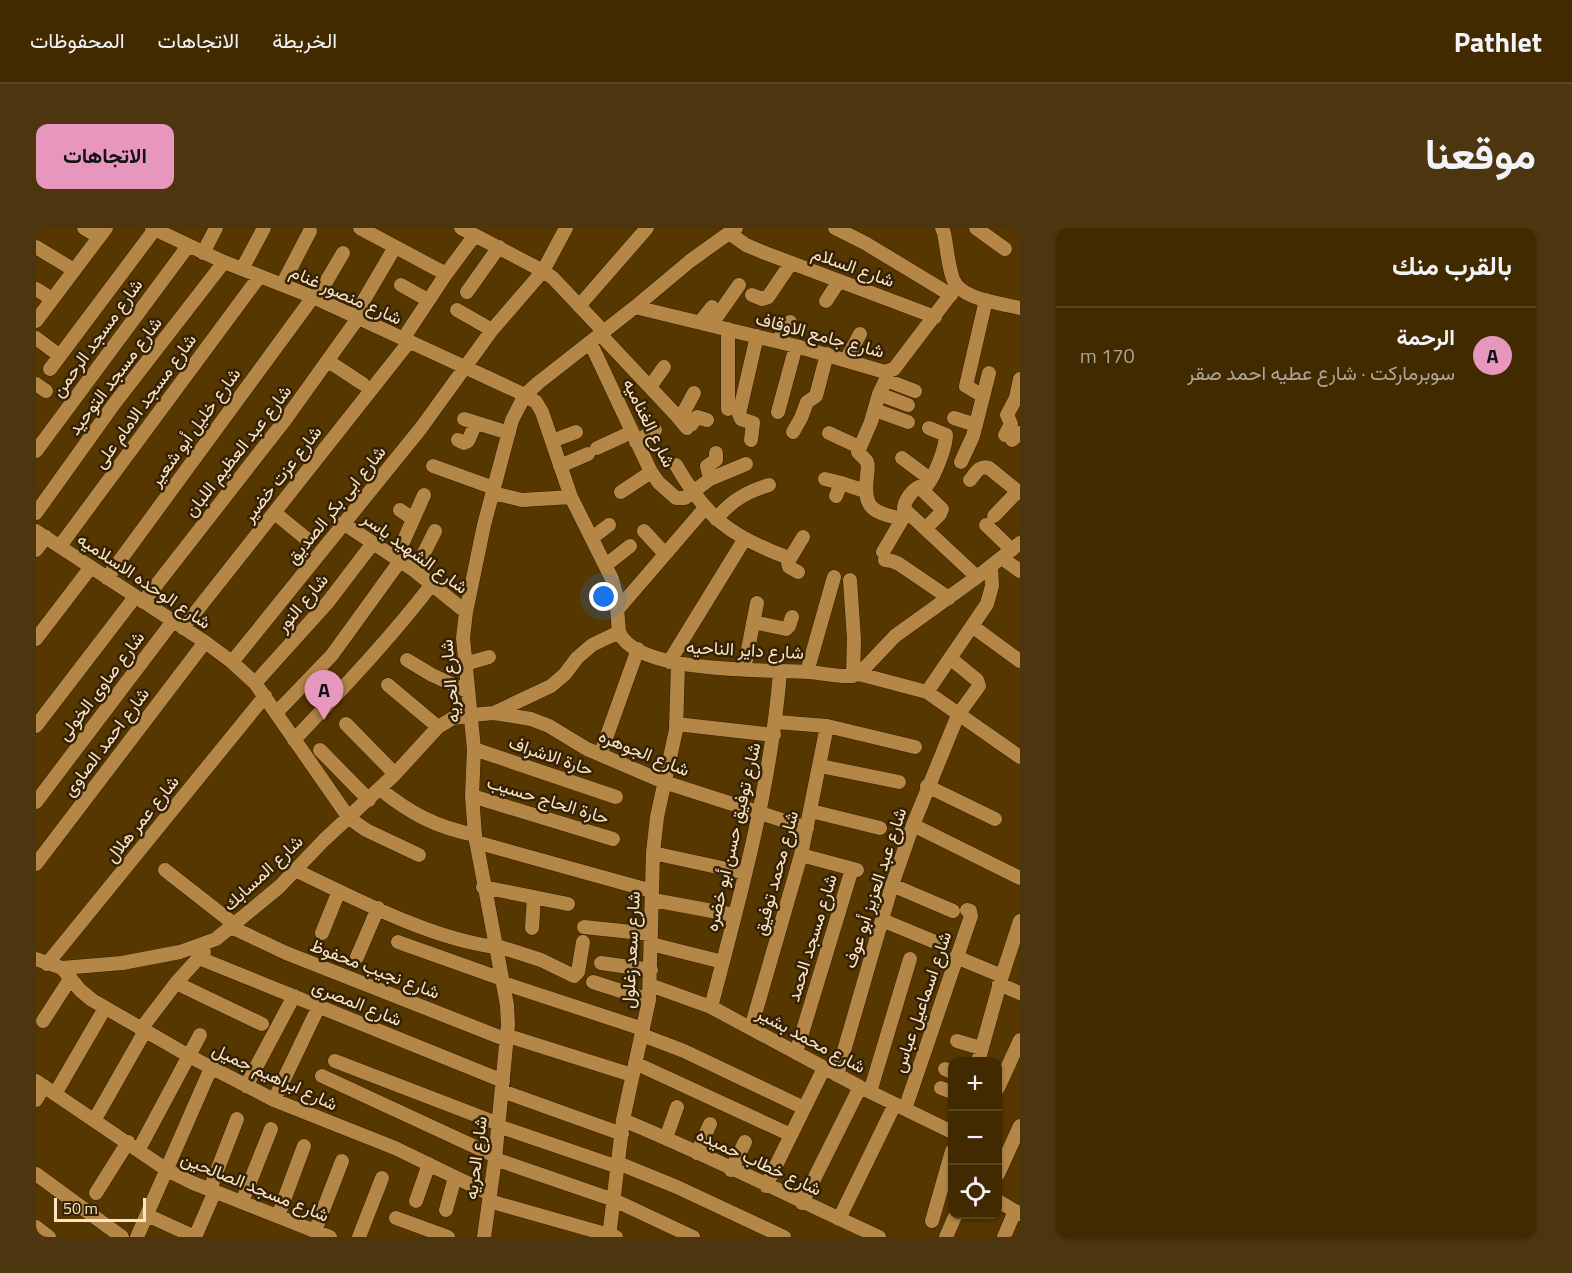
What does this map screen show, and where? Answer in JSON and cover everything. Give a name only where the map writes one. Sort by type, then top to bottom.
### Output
[{"type":"street","points":[[36,321],[102,232],[84,228]]},
{"type":"street","points":[[203,252],[216,228]]},
{"type":"street","points":[[242,269],[264,228]]},
{"type":"street","points":[[360,228],[446,274]]},
{"type":"street","points":[[460,228],[553,278],[579,306],[598,336],[650,387],[683,424],[691,425],[698,417],[707,420]]},
{"type":"street","points":[[467,292],[494,228]]},
{"type":"street","name":"شارع ابى بكر الصديق","points":[[232,662],[421,428],[492,330],[543,271],[566,228]]},
{"type":"street","points":[[579,306],[647,228]]},
{"type":"street","points":[[835,228],[954,291],[1020,308]]},
{"type":"street","points":[[976,228],[1005,249]]},
{"type":"street","points":[[50,369],[154,229]]},
{"type":"street","name":"شارع منصور غنام","points":[[154,229],[170,232],[188,246],[314,298],[525,395]]},
{"type":"street","points":[[944,230],[954,291]]},
{"type":"street","points":[[282,285],[310,231]]},
{"type":"street","name":"شارع السلام","points":[[733,231],[746,245],[935,317]]},
{"type":"street","name":"شارع الحريه","points":[[484,1237],[499,1125],[507,1038],[507,1005],[475,839],[472,796],[474,749],[464,638],[466,612],[494,490],[512,420],[525,395],[690,261],[733,231]]},
{"type":"street","name":"شارع عزت خضير","points":[[178,624],[274,513],[406,340],[428,300],[446,274],[487,241]]},
{"type":"street","name":"شارع مسجد الرحمن","points":[[36,452],[188,246]]},
{"type":"street","points":[[36,247],[74,270]]},
{"type":"street","points":[[356,317],[395,247]]},
{"type":"street","name":"شارع خليل أبو شعير","points":[[107,578],[314,298],[343,253]]},
{"type":"street","name":"شارع مسجد التوحيد","points":[[36,513],[114,404],[224,262]]},
{"type":"street","points":[[752,295],[768,297],[790,263]]},
{"type":"street","name":"شارع مسجد الامام على","points":[[60,546],[259,277]]},
{"type":"street","points":[[826,301],[838,281]]},
{"type":"street","points":[[401,285],[428,300]]},
{"type":"street","points":[[705,324],[739,285]]},
{"type":"street","points":[[36,289],[52,299]]},
{"type":"street","name":"شارع جامع الاوقاف","points":[[635,307],[827,354],[888,376],[954,291]]},
{"type":"street","points":[[983,396],[966,386],[986,300]]},
{"type":"street","points":[[705,324],[712,307]]},
{"type":"street","points":[[457,310],[492,330]]},
{"type":"street","name":"شارع عبد العظيم اللبان","points":[[36,726],[285,420],[328,361],[356,317]]},
{"type":"street","points":[[778,341],[790,322]]},
{"type":"street","points":[[728,329],[728,409]]},
{"type":"street","points":[[846,360],[860,334]]},
{"type":"street","name":"شارع الغناميه","points":[[598,336],[634,437],[651,472],[659,483],[676,498],[685,498],[692,493]]},
{"type":"street","points":[[751,440],[753,423],[741,419],[739,414],[757,336]]},
{"type":"street","points":[[36,338],[60,356]]},
{"type":"street","points":[[778,412],[796,346]]},
{"type":"street","points":[[793,432],[807,402],[816,396],[827,354]]},
{"type":"street","points":[[328,361],[363,384]]},
{"type":"street","points":[[650,387],[664,367]]},
{"type":"street","points":[[961,462],[976,425],[989,373]]},
{"type":"street","points":[[915,391],[888,376],[879,394],[872,422],[858,452],[866,460],[868,466],[865,490],[867,502],[880,514],[904,513],[926,528],[977,577]]},
{"type":"street","points":[[1012,436],[1011,424],[1006,415],[1016,398],[1020,379]]},
{"type":"street","points":[[683,424],[694,393]]},
{"type":"street","points":[[879,394],[908,405]]},
{"type":"street","points":[[494,713],[551,686],[592,645],[619,632],[618,609],[612,579],[571,497],[542,412],[536,402],[525,395]]},
{"type":"street","points":[[875,410],[908,422]]},
{"type":"street","points":[[954,418],[976,425]]},
{"type":"street","points":[[458,440],[464,443],[468,441],[470,421],[508,434]]},
{"type":"street","points":[[929,428],[944,433],[946,438],[925,483],[904,502],[904,513],[884,556],[949,598]]},
{"type":"street","points":[[560,466],[593,451],[655,430]]},
{"type":"street","points":[[552,441],[576,432]]},
{"type":"street","points":[[829,433],[859,447]]},
{"type":"street","points":[[710,479],[707,466],[716,460],[716,453]]},
{"type":"street","points":[[902,458],[925,483],[942,509],[926,528]]},
{"type":"street","points":[[692,493],[710,479],[746,464]]},
{"type":"street","name":"شارع الغناميه","points":[[676,465],[692,493],[716,519],[744,540],[789,558]]},
{"type":"street","points":[[433,466],[522,500],[571,497]]},
{"type":"street","points":[[970,480],[980,468],[989,468],[1019,492],[990,520],[1006,554],[1020,571]]},
{"type":"street","points":[[621,492],[651,472]]},
{"type":"street","points":[[825,479],[839,489],[865,490]]},
{"type":"street","points":[[716,519],[737,498],[769,485]]},
{"type":"street","points":[[276,713],[332,655],[398,560],[424,495]]},
{"type":"street","points":[[618,609],[705,508]]},
{"type":"street","points":[[400,510],[413,519]]},
{"type":"street","points":[[274,513],[309,541]]},
{"type":"street","name":"شارع الشهيد ياسر","points":[[343,523],[415,571],[466,612]]},
{"type":"street","points":[[592,538],[609,525]]},
{"type":"street","points":[[415,571],[435,531]]},
{"type":"street","points":[[644,531],[665,554]]},
{"type":"street","points":[[36,550],[41,534]]},
{"type":"street","name":"شارع الوحده الاسلاميه","points":[[41,534],[205,642],[255,683],[348,818]]},
{"type":"street","points":[[798,572],[789,567],[789,558],[803,537]]},
{"type":"street","points":[[673,663],[744,540]]},
{"type":"street","name":"شارع النور","points":[[255,683],[328,602],[373,543]]},
{"type":"street","points":[[606,565],[630,546]]},
{"type":"street","points":[[856,675],[895,636],[1006,554]]},
{"type":"street","points":[[1006,554],[990,596],[927,692],[1020,757]]},
{"type":"street","points":[[733,558],[746,565]]},
{"type":"street","points":[[36,639],[91,567]]},
{"type":"street","points":[[807,672],[834,577]]},
{"type":"street","points":[[294,740],[372,657],[432,584]]},
{"type":"street","points":[[854,589],[856,675]]},
{"type":"street","points":[[744,670],[757,603]]},
{"type":"street","points":[[753,622],[786,628],[792,617]]},
{"type":"street","name":"شارع صاوى الخولى","points":[[36,802],[178,624]]},
{"type":"street","points":[[972,626],[1020,660]]},
{"type":"street","name":"شارع داير الناحيه","points":[[619,632],[627,644],[673,663],[744,670],[856,675],[927,692]]},
{"type":"street","name":"شارع احمد الصاوى","points":[[36,864],[205,642]]},
{"type":"street","points":[[600,755],[638,650]]},
{"type":"street","points":[[465,664],[489,657]]},
{"type":"street","name":"شارع عبد العزيز أبو عوف","points":[[766,1186],[804,1108],[830,1071],[927,786],[958,715],[979,684],[950,658]]},
{"type":"street","points":[[407,660],[432,675],[467,691]]},
{"type":"street","name":"شارع سعد زغلول","points":[[612,1236],[623,1127],[649,999],[653,853],[657,818],[673,751],[676,724],[673,663]]},
{"type":"street","name":"شارع توفيق حسن أبو خضره","points":[[711,1007],[759,812],[775,728],[780,672]]},
{"type":"street","points":[[388,685],[438,727]]},
{"type":"street","name":"شارع عمر هلال","points":[[42,962],[265,696]]},
{"type":"street","name":"شارع الجوهره","points":[[471,716],[494,713],[513,714],[531,719],[549,726],[574,743],[664,782],[807,828]]},
{"type":"street","name":"شارع المسابك","points":[[42,962],[66,973],[156,958],[216,939],[295,870],[369,800],[438,727],[453,718],[471,716]]},
{"type":"street","points":[[346,724],[395,774]]},
{"type":"street","points":[[676,724],[775,728],[827,726],[915,747]]},
{"type":"street","name":"شارع محمد توفيق","points":[[751,1028],[801,855],[827,726]]},
{"type":"street","name":"حارة الاشراف","points":[[474,749],[616,797]]},
{"type":"street","points":[[320,750],[369,800]]},
{"type":"street","points":[[820,766],[900,782]]},
{"type":"street","points":[[927,786],[995,819]]},
{"type":"street","points":[[380,789],[400,806],[448,830],[652,896],[734,915]]},
{"type":"street","name":"حارة الحاج حسيب","points":[[472,796],[614,839]]},
{"type":"street","points":[[811,810],[880,828]]},
{"type":"street","points":[[348,818],[366,830],[419,855]]},
{"type":"street","points":[[912,825],[1020,878]]},
{"type":"street","points":[[653,853],[745,873]]},
{"type":"street","name":"شارع مسجد الحمد","points":[[796,1053],[854,869],[801,855]]},
{"type":"street","name":"شارع نجيب محفوظ","points":[[165,870],[233,926],[286,953],[507,1038],[633,1069],[791,1135]]},
{"type":"street","points":[[295,870],[425,928],[458,939],[495,946],[541,960],[574,975],[578,972],[583,942]]},
{"type":"street","name":"شارع اسماعيل عباس","points":[[839,1219],[900,1106],[971,916],[970,911],[960,911],[892,885]]},
{"type":"street","points":[[483,887],[568,904]]},
{"type":"street","points":[[322,933],[339,891]]},
{"type":"street","points":[[532,927],[534,897]]},
{"type":"street","points":[[357,957],[378,908]]},
{"type":"street","points":[[882,920],[940,944]]},
{"type":"street","points":[[957,1041],[979,1055],[1000,980],[1020,921]]},
{"type":"street","points":[[584,927],[651,939],[723,962]]},
{"type":"street","points":[[95,1119],[143,1030],[176,983],[216,939]]},
{"type":"street","points":[[398,942],[643,1032],[804,1108]]},
{"type":"street","points":[[956,957],[1020,993]]},
{"type":"street","name":"شارع المصرى","points":[[199,958],[319,1006],[502,1086],[623,1127]]},
{"type":"street","points":[[802,1203],[865,1089],[910,959]]},
{"type":"street","name":"شارع محمد بشير","points":[[601,963],[650,977],[948,1130]]},
{"type":"street","points":[[43,1022],[66,973]]},
{"type":"street","name":"شارع ابراهيم جميل","points":[[66,973],[92,1000],[105,1008],[211,1068],[274,1100],[429,1164],[489,1198],[612,1236]]},
{"type":"street","points":[[593,982],[649,999]]},
{"type":"street","points":[[176,983],[262,1024]]},
{"type":"street","points":[[246,1086],[294,996]]},
{"type":"street","points":[[274,1100],[319,1006]]},
{"type":"street","points":[[36,1100],[105,1008]]},
{"type":"street","points":[[96,1193],[134,1145],[200,1035]]},
{"type":"street","points":[[1002,1079],[1020,1040]]},
{"type":"street","points":[[335,1061],[499,1125],[677,1187],[784,1237]]},
{"type":"street","name":"شارع مسجد الصالحين","points":[[167,1170],[211,1068]]},
{"type":"street","points":[[322,1076],[495,1158],[614,1200],[693,1237]]},
{"type":"street","name":"شارع مسجد الصالحين","points":[[45,1087],[134,1145],[167,1170],[330,1237]]},
{"type":"street","points":[[666,1138],[677,1107]]},
{"type":"street","points":[[147,1215],[195,1237],[237,1119]]},
{"type":"street","points":[[697,1153],[710,1124]]},
{"type":"street","points":[[1002,1165],[1020,1126]]},
{"type":"street","name":"شارع خطاب حميده","points":[[623,1127],[666,1138],[879,1237]]},
{"type":"street","points":[[242,1202],[271,1129]]},
{"type":"street","points":[[731,1170],[745,1142]]},
{"type":"street","points":[[278,1216],[304,1146]]},
{"type":"street","points":[[315,1231],[342,1161]]},
{"type":"street","points":[[416,1201],[429,1164]]},
{"type":"street","points":[[137,1237],[167,1170]]},
{"type":"street","points":[[36,1174],[122,1237]]},
{"type":"street","points":[[446,1210],[455,1177]]},
{"type":"street","points":[[932,1221],[948,1177]]},
{"type":"street","points":[[359,1237],[382,1178]]},
{"type":"street","points":[[1002,1203],[1018,1212],[1004,1237]]},
{"type":"street","points":[[396,1218],[448,1237]]},
{"type":"street","points":[[946,1237],[954,1219]]},
{"type":"street","points":[[36,1227],[49,1237]]},
{"type":"place","name":"الرحمة","points":[[324,720]]}]
